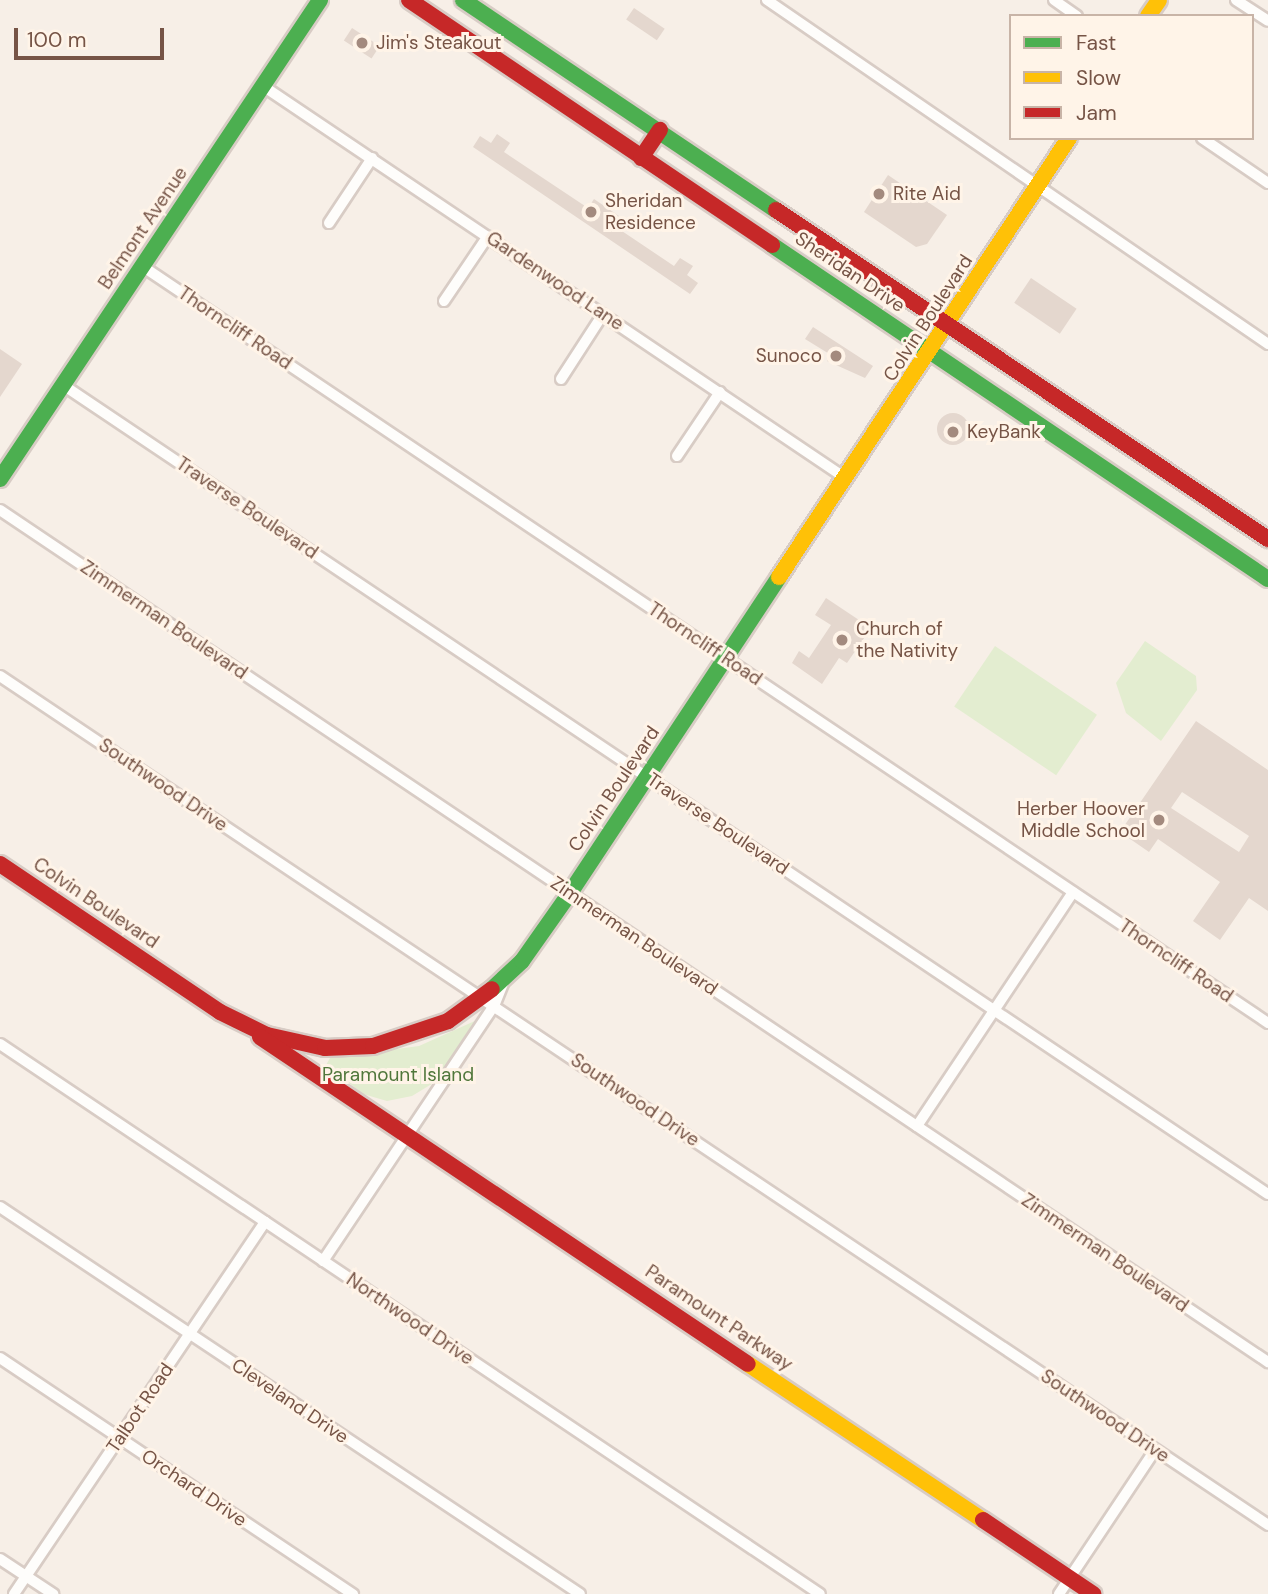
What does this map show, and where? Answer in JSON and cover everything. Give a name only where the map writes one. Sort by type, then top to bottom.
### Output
[{"type":"street","name":"Belmont Avenue","points":[[0,480],[320,0]]},
{"type":"street","name":"Sheridan Drive","points":[[409,0],[1268,579]]},
{"type":"street","name":"Sheridan Drive","points":[[463,0],[1268,538]]},
{"type":"street","points":[[767,0],[1036,188],[1268,344]]},
{"type":"street","points":[[1054,0],[1074,14]]},
{"type":"street","points":[[1236,0],[1268,22]]},
{"type":"street","name":"Gardenwood Lane","points":[[262,86],[847,479]]},
{"type":"street","points":[[641,158],[660,130]]},
{"type":"street","name":"Colvin Boulevard","points":[[0,864],[240,1024],[325,1048],[373,1046],[448,1021],[489,1002],[570,893],[931,353],[1068,140]]},
{"type":"street","points":[[1205,140],[1268,183]]},
{"type":"street","points":[[329,223],[372,158]]},
{"type":"street","points":[[444,301],[488,236]]},
{"type":"street","name":"Thorncliff Road","points":[[142,266],[1268,1023]]},
{"type":"street","points":[[561,379],[603,314]]},
{"type":"street","name":"Traverse Boulevard","points":[[63,385],[1268,1194]]},
{"type":"street","points":[[677,456],[720,392]]},
{"type":"street","name":"Zimmerman Boulevard","points":[[0,510],[1268,1363]]},
{"type":"street","name":"Southwood Drive","points":[[0,676],[1268,1525]]},
{"type":"street","points":[[917,1126],[1073,892]]},
{"type":"street","points":[[323,1261],[408,1135],[489,1002]]},
{"type":"street","name":"Paramount Parkway","points":[[240,1024],[1093,1594]]},
{"type":"street","name":"Northwood Drive","points":[[0,1044],[820,1594]]},
{"type":"street","points":[[321,1078],[317,1061],[325,1048]]},
{"type":"street","name":"Cleveland Drive","points":[[0,1206],[580,1594]]},
{"type":"street","name":"Talbot Road","points":[[14,1594],[265,1222]]},
{"type":"street","name":"Orchard Drive","points":[[0,1358],[353,1594]]},
{"type":"street","points":[[1059,1594],[1155,1450]]},
{"type":"street","points":[[0,1559],[53,1594]]},
{"type":"green space","points":[[1145,641],[1196,676],[1197,690],[1161,741],[1126,713],[1116,683]]},
{"type":"green space","points":[[995,646],[1097,715],[1056,775],[954,707]]},
{"type":"green space","name":"Paramount Island","points":[[477,1020],[435,1082],[412,1096],[387,1101],[363,1094],[326,1065],[330,1058],[419,1046]]},
{"type":"building","points":[[634,8],[665,29],[657,40],[626,20]]},
{"type":"building","name":"Jim's Steakout","points":[[352,28],[380,46],[372,59],[344,41]]},
{"type":"building","name":"Sheridan Residence","points":[[497,134],[510,143],[504,152],[588,208],[594,199],[619,216],[613,225],[674,266],[680,258],[693,266],[687,275],[698,283],[690,294],[473,147],[480,136],[491,143]]},
{"type":"building","name":"Rite Aid","points":[[888,175],[947,215],[927,244],[916,247],[864,212]]},
{"type":"building","points":[[1031,278],[1077,309],[1060,334],[1014,303]]},
{"type":"building","name":"Sunoco","points":[[813,327],[873,366],[865,378],[827,361],[831,355],[805,339]]},
{"type":"building","points":[[0,349],[22,364],[0,397]]},
{"type":"building","name":"KeyBank","points":[[953,413],[964,418],[969,429],[964,440],[953,445],[942,440],[937,429],[942,418]]},
{"type":"building","name":"Church of the Nativity","points":[[826,598],[871,628],[847,663],[839,658],[822,684],[792,663],[799,651],[809,658],[831,625],[815,615]]},
{"type":"building","name":"Herber Hoover Middle School","points":[[1196,721],[1268,770],[1268,911],[1249,898],[1220,940],[1193,921],[1220,882],[1158,839],[1149,852],[1120,832]],"holes":[[[1182,792],[1249,836],[1239,852],[1171,808]]]},
{"type":"traffic: fast","points":[[0,479],[320,0]]},
{"type":"traffic: fast","points":[[463,0],[776,210]]},
{"type":"traffic: fast","points":[[772,245],[1268,579]]},
{"type":"traffic: fast","points":[[492,989],[522,961],[570,893],[779,577]]},
{"type":"traffic: slow","points":[[1149,14],[1159,0]]},
{"type":"traffic: slow","points":[[779,577],[1068,140]]},
{"type":"traffic: slow","points":[[748,1364],[983,1520]]},
{"type":"traffic: jam","points":[[409,0],[772,245]]},
{"type":"traffic: jam","points":[[641,158],[660,130]]},
{"type":"traffic: jam","points":[[776,210],[1268,539]]},
{"type":"traffic: jam","points":[[0,864],[220,1012],[267,1035],[325,1048],[373,1046],[448,1021],[492,989]]},
{"type":"traffic: jam","points":[[260,1037],[748,1364]]},
{"type":"traffic: jam","points":[[983,1520],[1093,1594]]},
{"type":"place","name":"Jim's Steakout","points":[[362,43]]},
{"type":"place","name":"Rite Aid","points":[[879,194]]},
{"type":"place","name":"Sheridan Residence","points":[[591,212]]},
{"type":"place","name":"Sunoco","points":[[836,356]]},
{"type":"place","name":"KeyBank","points":[[953,432]]},
{"type":"place","name":"Church of the Nativity","points":[[842,640]]},
{"type":"place","name":"Herber Hoover Middle School","points":[[1159,820]]}]
